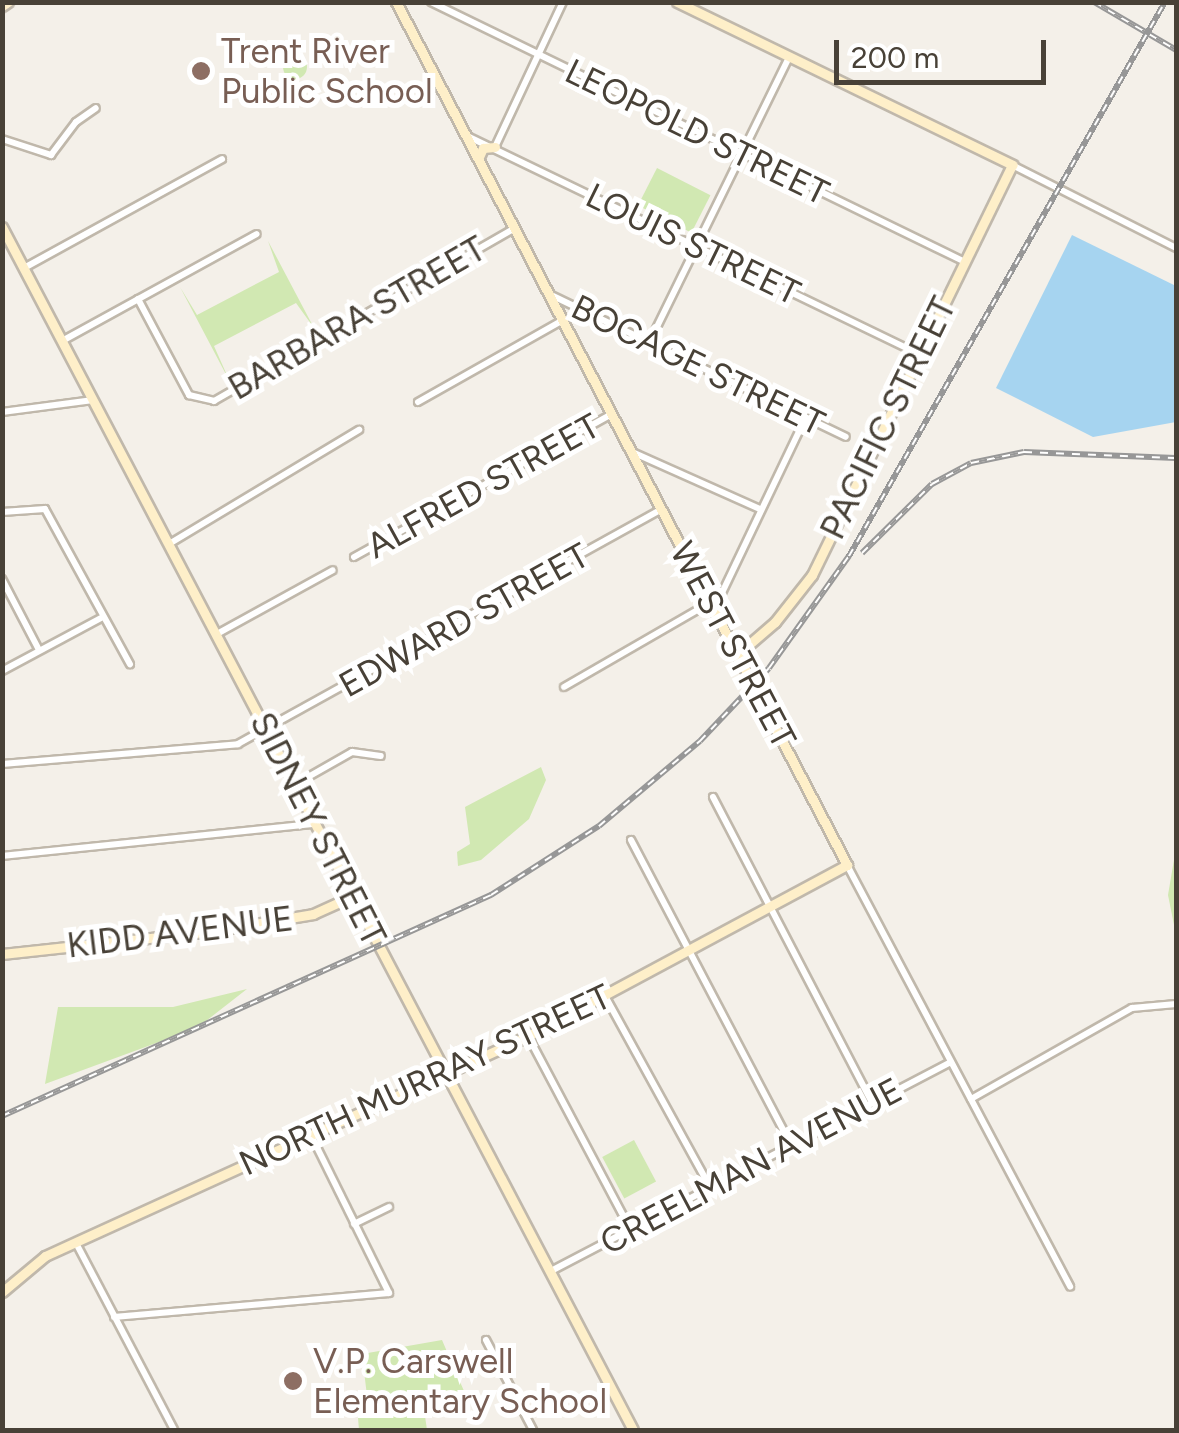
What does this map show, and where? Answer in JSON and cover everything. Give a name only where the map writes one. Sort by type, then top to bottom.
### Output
[{"type":"street","name":"WEST STREET","points":[[396,2],[1070,1287]]},
{"type":"street","name":"LEOPOLD STREET","points":[[431,2],[963,260]]},
{"type":"street","points":[[479,160],[483,148],[495,147],[562,2]]},
{"type":"street","points":[[677,2],[1176,248]]},
{"type":"street","points":[[650,341],[789,57]]},
{"type":"street","points":[[2,139],[51,155],[76,122],[96,108]]},
{"type":"street","name":"LOUIS STREET","points":[[466,136],[919,354]]},
{"type":"street","points":[[24,268],[222,159]]},
{"type":"street","name":"PACIFIC STREET","points":[[739,653],[776,622],[812,575],[1012,165]]},
{"type":"street","name":"SIDNEY STREET","points":[[2,227],[444,1075],[634,1430]]},
{"type":"street","name":"BARBARA STREET","points":[[138,299],[189,395],[214,402],[515,228]]},
{"type":"street","points":[[62,340],[257,234]]},
{"type":"street","name":"BOCAGE STREET","points":[[551,295],[846,436]]},
{"type":"street","points":[[418,402],[564,320]]},
{"type":"street","points":[[2,412],[93,400]]},
{"type":"street","name":"ALFRED STREET","points":[[354,557],[612,414]]},
{"type":"street","points":[[564,687],[712,604],[806,417]]},
{"type":"street","points":[[170,544],[358,430]]},
{"type":"street","points":[[632,452],[760,509]]},
{"type":"street","points":[[2,512],[45,510],[101,618],[130,664]]},
{"type":"street","name":"EDWARD STREET","points":[[2,764],[238,744],[661,510]]},
{"type":"street","points":[[217,634],[333,570]]},
{"type":"street","points":[[2,578],[40,650]]},
{"type":"street","points":[[2,671],[101,618]]},
{"type":"street","points":[[294,785],[352,752],[381,756]]},
{"type":"street","points":[[713,798],[872,1103]]},
{"type":"street","points":[[2,856],[315,824]]},
{"type":"street","points":[[631,840],[791,1145]]},
{"type":"street","name":"NORTH MURRAY STREET","points":[[2,1292],[29,1267],[76,1243],[528,1036],[847,865]]},
{"type":"street","name":"KIDD AVENUE","points":[[2,954],[224,929],[313,914],[352,896]]},
{"type":"street","points":[[605,996],[710,1187]]},
{"type":"street","points":[[970,1099],[1132,1008],[1176,1004]]},
{"type":"street","points":[[528,1036],[630,1229]]},
{"type":"street","name":"CREELMAN AVENUE","points":[[551,1271],[951,1062]]},
{"type":"street","points":[[114,1317],[389,1294],[311,1136]]},
{"type":"street","points":[[354,1224],[389,1207]]},
{"type":"street","points":[[76,1243],[174,1430]]},
{"type":"street","points":[[486,1340],[533,1430]]},
{"type":"green space","points":[[295,55],[307,67],[295,79],[283,67]]},
{"type":"green space","points":[[657,168],[710,195],[691,233],[638,205]]},
{"type":"green space","points":[[268,241],[314,328],[296,303],[214,346],[230,382],[180,287],[197,315],[279,272]]},
{"type":"green space","points":[[541,767],[546,780],[529,819],[481,860],[458,866],[457,852],[470,844],[465,807]]},
{"type":"green space","points":[[1176,848],[1176,935],[1168,895]]},
{"type":"green space","points":[[247,989],[197,1028],[45,1084],[58,1007],[173,1007]]},
{"type":"green space","points":[[634,1140],[656,1181],[624,1198],[602,1157]]},
{"type":"green space","points":[[442,1340],[467,1398],[358,1409],[367,1396],[362,1354]]},
{"type":"green space","points":[[424,1409],[427,1430],[359,1430],[358,1418]]},
{"type":"water","points":[[1072,235],[1176,286],[1176,422],[1093,437],[996,388]]},
{"type":"railway","points":[[1094,2],[1176,50]]},
{"type":"railway","points":[[2,1116],[491,895],[599,826],[700,741],[769,668],[849,556],[1165,2]]},
{"type":"railway","points":[[862,553],[932,484],[971,463],[1024,452],[1176,458]]},
{"type":"place","name":"Trent River Public School","points":[[201,71]]},
{"type":"place","name":"V.P. Carswell Elementary School","points":[[293,1381]]}]
